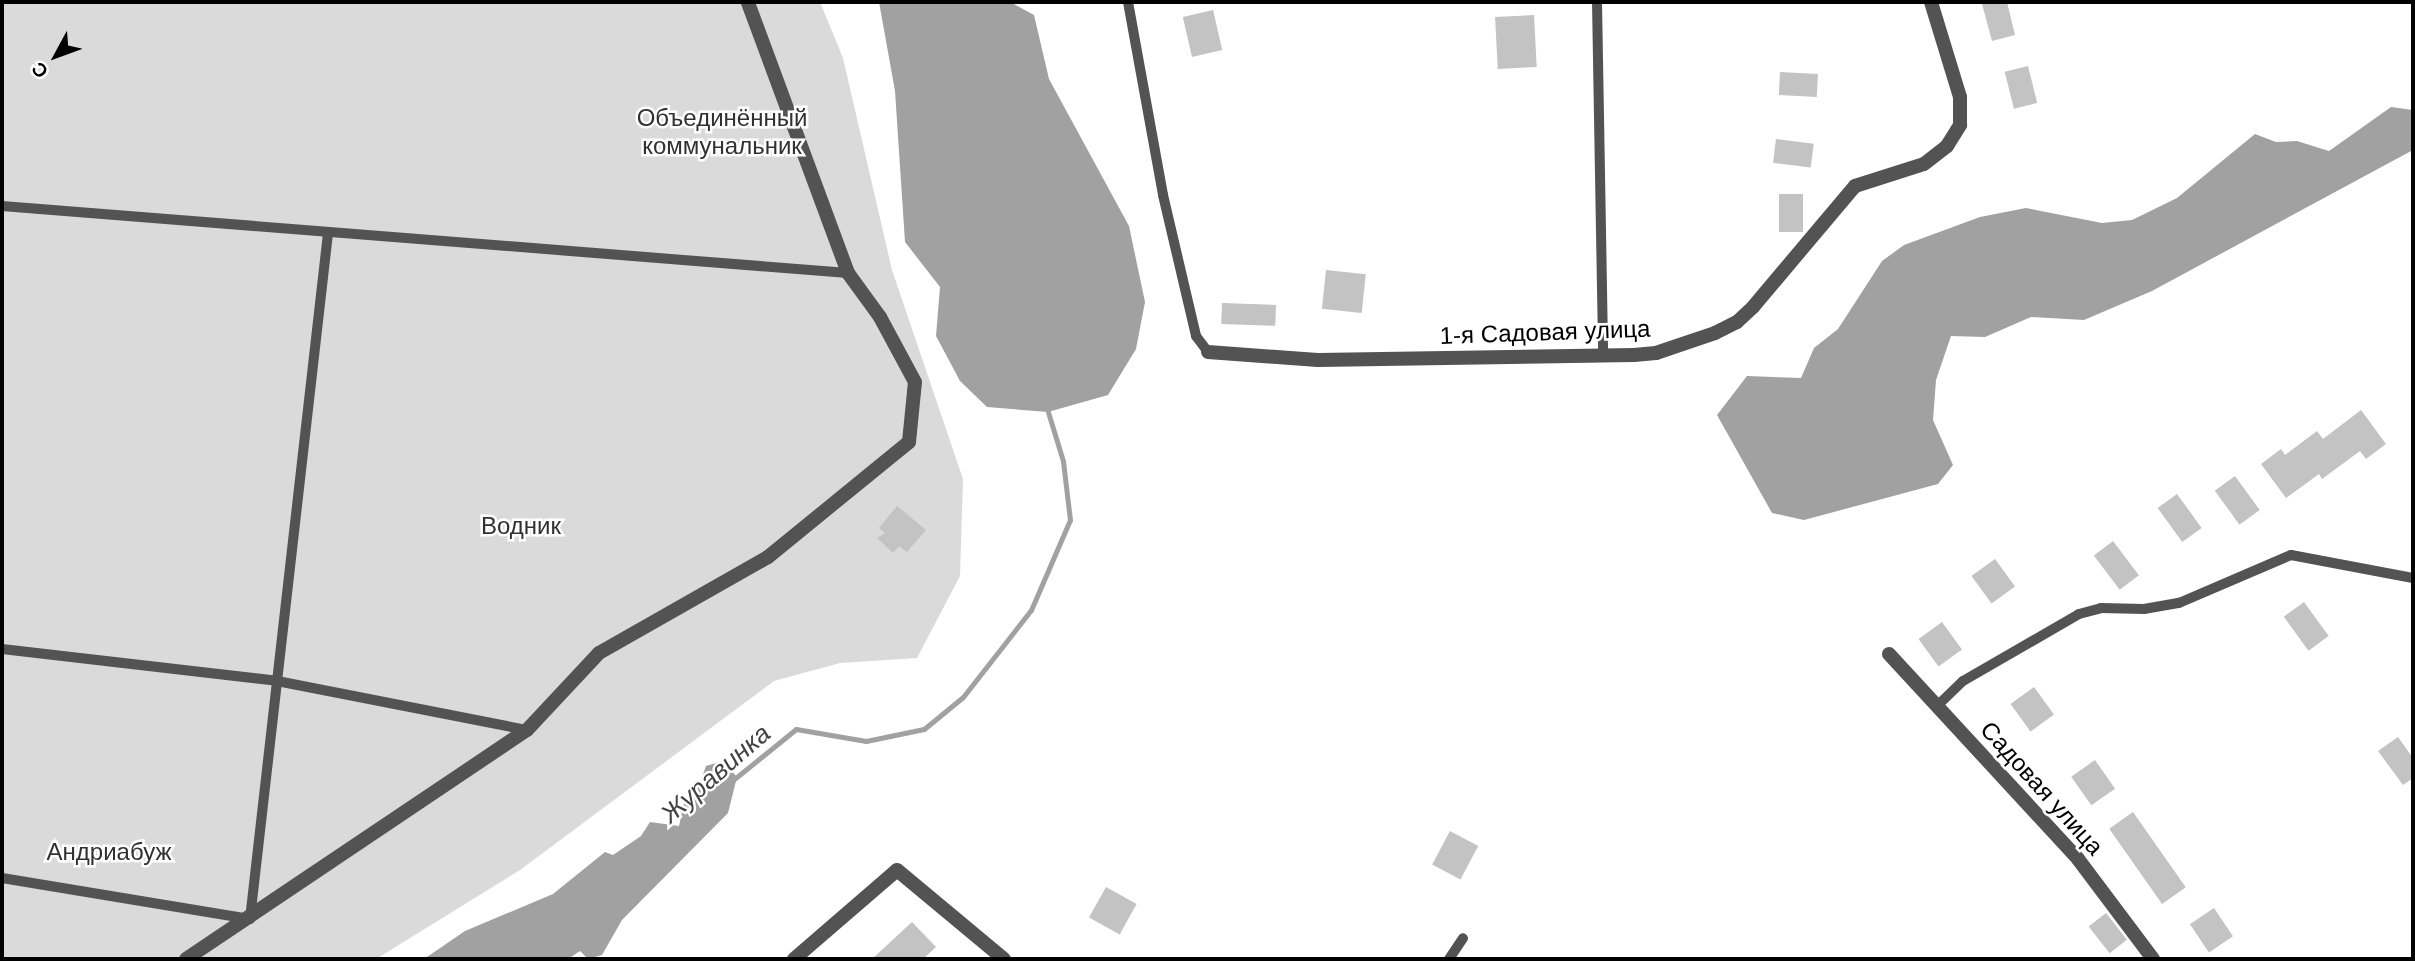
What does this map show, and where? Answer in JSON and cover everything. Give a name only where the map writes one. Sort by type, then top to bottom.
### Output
[{"type":"street","points":[[186,959],[250,919],[527,730],[599,653],[768,556],[909,442],[915,382],[880,317],[848,273],[748,2]]},
{"type":"street","name":"1-я Садовая улица","points":[[1208,352],[1318,360],[1603,356],[1656,353],[1715,333],[1737,322],[1754,307],[1856,186],[1924,164],[1947,146],[1960,125],[1960,97],[1931,2]]},
{"type":"street","name":"Садовая улица","points":[[1889,654],[2078,859],[2153,959]]},
{"type":"street","points":[[794,959],[897,870],[1004,959]]},
{"type":"lane","points":[[1128,2],[1166,207],[1196,336],[1208,352]]},
{"type":"lane","points":[[1597,2],[1603,356]]},
{"type":"lane","points":[[2,206],[848,273]]},
{"type":"lane","points":[[2,878],[250,919],[328,233]]},
{"type":"lane","points":[[1937,706],[1963,681],[2080,614],[2101,608],[2144,609],[2179,603],[2291,555],[2413,578]]},
{"type":"lane","points":[[2,649],[277,681],[527,730]]},
{"type":"lane","points":[[1450,959],[1463,938]]},
{"type":"green space","points":[[2,2],[820,2],[843,58],[892,270],[963,479],[960,576],[917,658],[840,663],[774,681],[520,870],[376,959],[2,959]]},
{"type":"water","points":[[879,2],[1010,2],[1034,15],[1049,79],[1129,226],[1145,302],[1136,349],[1108,395],[1048,412],[987,407],[960,381],[936,336],[940,287],[905,242],[895,91]]},
{"type":"water","points":[[2391,107],[2413,110],[2413,150],[2152,291],[2084,320],[2031,317],[1985,337],[1951,336],[1936,380],[1933,420],[1953,465],[1938,484],[1804,520],[1772,513],[1717,415],[1747,376],[1801,378],[1814,348],[1838,329],[1882,261],[1904,245],[1980,217],[2026,208],[2102,223],[2132,220],[2177,198],[2255,134],[2276,142],[2297,141],[2329,151]]},
{"type":"water","points":[[723,761],[737,777],[728,813],[622,920],[602,955],[588,959],[580,951],[568,959],[424,959],[465,931],[553,894],[605,852],[613,855],[641,836],[650,822],[679,826],[685,798],[700,783],[706,766]]},
{"type":"building","points":[[2007,2],[2015,35],[1992,41],[1982,4]]},
{"type":"building","points":[[1213,10],[1222,50],[1192,57],[1183,17]]},
{"type":"building","points":[[1534,15],[1537,67],[1498,69],[1495,17]]},
{"type":"building","points":[[2028,66],[2037,103],[2014,109],[2005,72]]},
{"type":"building","points":[[1780,72],[1818,74],[1817,97],[1779,95]]},
{"type":"building","points":[[1776,139],[1814,144],[1811,167],[1773,163]]},
{"type":"building","points":[[1779,194],[1803,194],[1803,232],[1779,232]]},
{"type":"building","points":[[1326,270],[1366,274],[1362,313],[1322,309]]},
{"type":"building","points":[[1222,303],[1276,305],[1275,326],[1221,324]]},
{"type":"building","points":[[2361,410],[2386,444],[2366,459],[2360,451],[2322,479],[2319,474],[2286,498],[2261,464],[2281,449],[2285,455],[2317,431],[2323,439]]},
{"type":"building","points":[[2235,476],[2260,510],[2239,525],[2215,491]]},
{"type":"building","points":[[2177,494],[2202,528],[2182,542],[2158,508]]},
{"type":"building","points":[[897,506],[926,530],[907,552],[899,546],[893,553],[877,538],[885,533],[879,528]]},
{"type":"building","points":[[2113,541],[2139,575],[2120,590],[2094,555]]},
{"type":"building","points":[[1995,559],[2015,587],[1992,604],[1972,576]]},
{"type":"building","points":[[2304,602],[2329,636],[2308,651],[2284,617]]},
{"type":"building","points":[[1942,622],[1962,650],[1939,667],[1919,639]]},
{"type":"building","points":[[2034,687],[2054,715],[2031,732],[2011,704]]},
{"type":"building","points":[[2398,737],[2413,758],[2413,778],[2403,785],[2378,751]]},
{"type":"building","points":[[2095,760],[2115,789],[2091,805],[2071,777]]},
{"type":"building","points":[[2133,812],[2186,887],[2162,904],[2109,829]]},
{"type":"building","points":[[1450,831],[1478,846],[1460,880],[1432,865]]},
{"type":"building","points":[[1106,887],[1137,904],[1120,935],[1089,918]]},
{"type":"building","points":[[2214,908],[2233,936],[2209,952],[2190,924]]},
{"type":"building","points":[[2106,913],[2127,940],[2110,953],[2089,927]]},
{"type":"building","points":[[912,922],[936,947],[923,959],[872,959]]},
{"type":"waterway","name":"Журавинка","points":[[733,780],[796,729],[866,741],[924,729],[963,697],[1031,610],[1070,520],[1063,461],[1048,412]]},
{"type":"park label","name":"Объединённый коммунальник","points":[[722,132]]},
{"type":"park label","name":"Водник","points":[[521,526]]},
{"type":"park label","name":"Андриабуж","points":[[109,852]]}]
